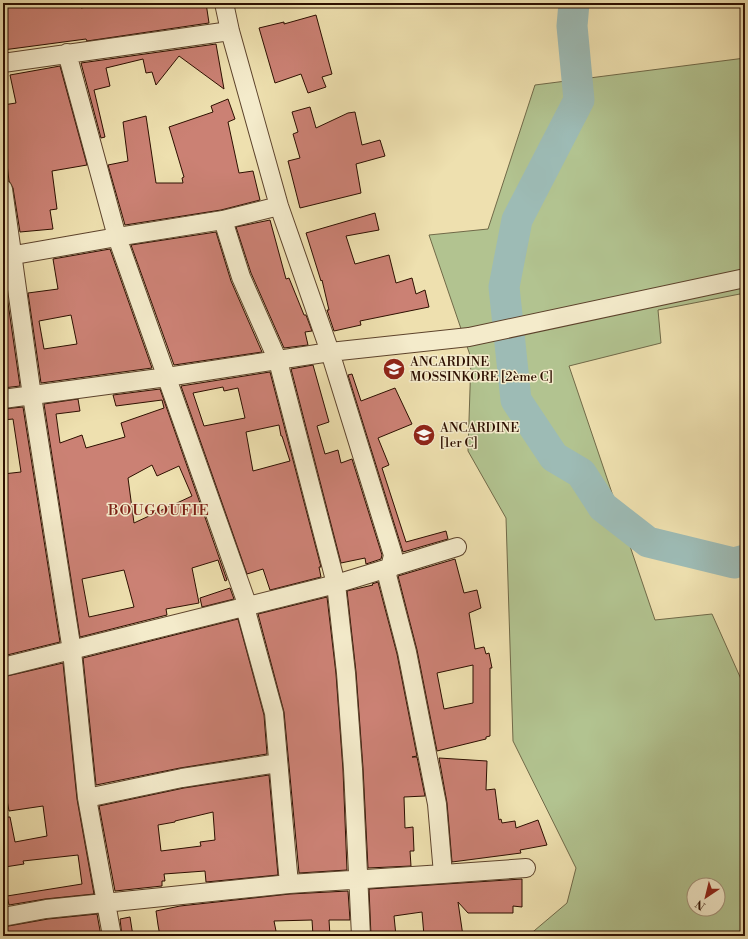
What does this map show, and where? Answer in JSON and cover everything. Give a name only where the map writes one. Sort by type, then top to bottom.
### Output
[{"type":"street","points":[[224,3],[230,31],[279,206],[330,352],[393,555],[387,575],[407,652],[437,804],[443,874]]},
{"type":"street","points":[[3,62],[230,31]]},
{"type":"street","points":[[67,53],[118,236],[246,601],[245,607],[274,713],[289,884]]},
{"type":"street","points":[[3,189],[8,256],[32,396],[72,651],[87,798],[112,936]]},
{"type":"street","points":[[8,256],[118,236],[223,220],[279,206]]},
{"type":"street","points":[[223,220],[241,277],[278,361],[336,584],[346,673],[353,769],[360,936]]},
{"type":"street","points":[[3,400],[278,361],[330,352],[469,338],[745,278]]},
{"type":"street","points":[[3,667],[336,584],[457,547]]},
{"type":"street","points":[[87,798],[182,778],[278,763]]},
{"type":"street","points":[[3,917],[46,909],[289,884],[526,868]]},
{"type":"green space","points":[[745,58],[745,293],[658,310],[661,343],[569,366],[655,620],[712,614],[745,688],[745,936],[528,936],[567,903],[576,868],[513,741],[506,518],[468,451],[471,358],[429,235],[488,229],[535,85]]},
{"type":"building","points":[[80,3],[81,8],[110,3],[206,3],[209,23],[87,41],[86,39],[3,50],[3,4]]},
{"type":"building","points":[[316,15],[332,74],[322,77],[326,87],[308,93],[301,74],[275,83],[259,28],[284,22],[284,24]]},
{"type":"building","points":[[216,44],[224,89],[179,56],[156,85],[152,72],[146,73],[143,59],[106,68],[110,86],[94,90],[105,137],[101,138],[81,63]]},
{"type":"building","points":[[60,66],[87,165],[52,171],[57,209],[50,210],[53,229],[20,232],[13,188],[9,181],[5,147],[3,147],[3,105],[16,103],[10,75]]},
{"type":"building","points":[[228,99],[235,119],[228,122],[239,173],[253,171],[260,200],[221,210],[125,225],[108,165],[128,161],[123,122],[146,116],[156,183],[183,183],[182,178],[184,177],[169,127],[213,112],[211,106]]},
{"type":"building","points":[[310,107],[316,128],[348,113],[355,112],[362,145],[380,140],[385,156],[356,164],[361,193],[300,208],[288,161],[300,158],[293,134],[298,132],[292,112]]},
{"type":"building","points":[[375,213],[379,230],[346,236],[355,264],[389,255],[396,283],[412,278],[416,294],[425,290],[429,307],[360,321],[361,325],[334,331],[327,310],[329,310],[322,280],[321,281],[306,233]]},
{"type":"building","points":[[270,220],[286,279],[289,278],[312,331],[305,332],[308,345],[284,348],[251,273],[236,227]]},
{"type":"building","points":[[216,232],[231,281],[262,352],[174,365],[131,245]]},
{"type":"building","points":[[110,249],[152,368],[41,383],[28,293],[58,289],[53,259]],"holes":[[[71,315],[77,344],[44,349],[39,321]]]},
{"type":"building","points":[[3,296],[7,296],[20,386],[3,388]]},
{"type":"building","points":[[313,365],[329,422],[317,426],[325,454],[338,450],[341,463],[352,459],[382,555],[381,559],[366,564],[365,558],[341,563],[291,369]]},
{"type":"building","points":[[270,372],[321,567],[319,567],[321,577],[270,590],[263,569],[247,574],[181,386]],"holes":[[[223,387],[224,391],[238,388],[245,418],[204,426],[193,393]],[[279,425],[281,436],[290,461],[253,471],[246,432]]]},
{"type":"building","points":[[352,374],[361,401],[395,388],[412,424],[378,438],[389,465],[382,468],[406,542],[446,531],[448,539],[403,552],[348,375]]},
{"type":"building","points":[[160,389],[227,580],[225,581],[218,560],[192,568],[199,603],[166,609],[167,615],[80,637],[44,404],[78,399],[80,411],[56,414],[60,443],[82,435],[86,448],[125,437],[121,423],[164,408],[162,400],[116,406],[113,395]],"holes":[[[152,465],[157,476],[179,466],[192,496],[134,523],[128,478]],[[124,570],[134,607],[89,617],[82,579]]]},
{"type":"building","points":[[23,407],[60,642],[3,656],[3,642],[7,642],[3,625],[3,474],[21,472],[13,419],[3,420],[3,409]]},
{"type":"building","points":[[455,559],[464,593],[477,590],[481,608],[469,613],[475,649],[484,647],[486,654],[489,653],[492,668],[490,668],[490,736],[486,737],[486,739],[437,751],[417,650],[398,576]],"holes":[[[473,665],[473,703],[444,709],[437,673]]]},
{"type":"building","points":[[378,582],[397,654],[417,756],[412,757],[417,757],[425,796],[404,797],[405,828],[413,827],[414,851],[410,851],[411,866],[368,868],[356,672],[347,591],[373,585],[372,584]]},
{"type":"building","points":[[230,588],[234,599],[202,607],[200,598]]},
{"type":"building","points":[[327,597],[336,674],[343,770],[347,870],[299,873],[284,712],[258,614]]},
{"type":"building","points":[[238,619],[264,715],[267,754],[180,768],[96,785],[83,658]]},
{"type":"building","points":[[63,663],[77,799],[94,894],[45,899],[9,905],[7,896],[82,884],[78,855],[23,861],[24,864],[5,867],[3,856],[3,817],[10,817],[15,842],[47,836],[43,806],[9,811],[7,800],[3,801],[3,787],[7,787],[3,759],[3,677]]},
{"type":"building","points":[[439,758],[487,761],[486,790],[495,789],[499,820],[501,819],[502,823],[515,821],[516,828],[538,820],[547,845],[520,850],[521,853],[452,862],[447,803]]},
{"type":"building","points":[[269,775],[278,875],[206,882],[205,871],[164,874],[165,881],[162,881],[162,886],[115,891],[99,806],[184,788]],"holes":[[[213,812],[215,840],[200,842],[201,846],[161,851],[158,825]]]},
{"type":"building","points":[[522,879],[522,907],[513,906],[513,913],[468,913],[458,902],[463,936],[424,936],[422,912],[394,916],[396,936],[371,936],[369,889]]},
{"type":"building","points":[[348,891],[350,920],[329,920],[330,936],[313,936],[312,920],[274,921],[277,936],[160,936],[156,911],[180,906],[290,894]]},
{"type":"building","points":[[97,914],[101,936],[3,936],[3,927],[48,919]]},
{"type":"building","points":[[130,917],[133,936],[122,936],[120,919]]},
{"type":"waterway","points":[[574,3],[572,26],[579,100],[517,220],[504,287],[516,400],[554,457],[581,473],[603,507],[648,542],[734,563],[745,560]]},
{"type":"place","name":"ANCARDINE MOSSINKORE [2ème C]","points":[[394,369]]},
{"type":"place","name":"ANCARDINE [1er C]","points":[[424,435]]},
{"type":"district","name":"BOUGOUFIE","points":[[159,510]]}]
